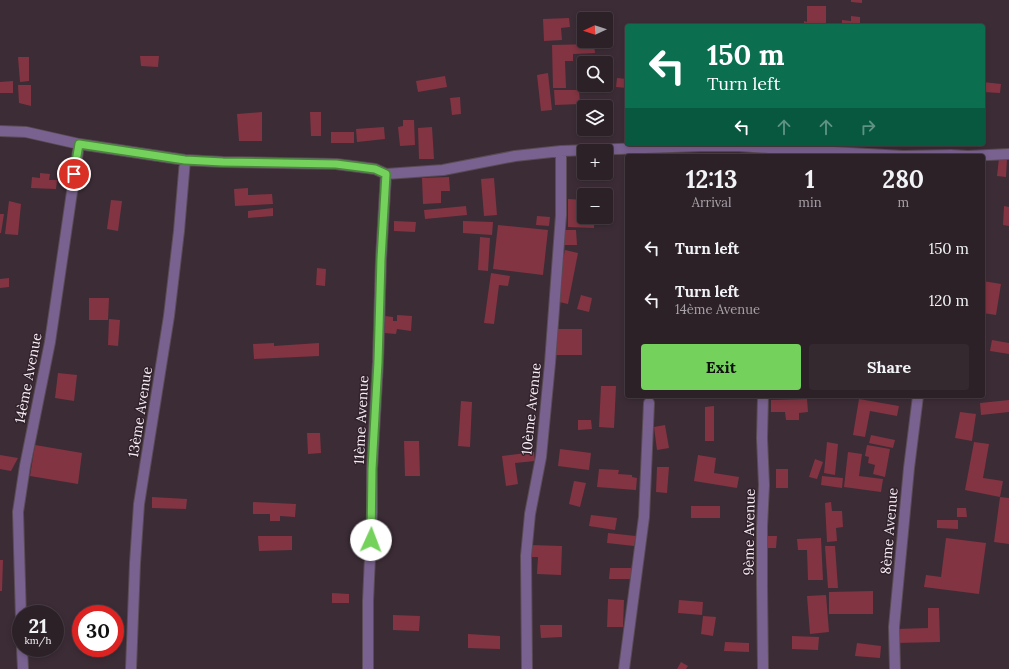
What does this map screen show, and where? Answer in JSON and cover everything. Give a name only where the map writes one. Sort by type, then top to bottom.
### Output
[{"type":"street","points":[[0,131],[26,132],[79,144],[185,160],[336,164],[375,169],[386,174],[443,170],[515,156],[561,151],[739,146],[868,154]]},
{"type":"street","name":"14ème Avenue","points":[[21,605],[18,512],[50,342],[79,144]]},
{"type":"street","name":"10ème Avenue","points":[[527,669],[526,556],[532,506],[542,449],[550,370],[561,215],[561,151]]},
{"type":"street","points":[[985,155],[1009,154]]},
{"type":"street","name":"13ème Avenue","points":[[131,669],[139,504],[169,316],[179,231],[185,160]]},
{"type":"street","name":"11ème Avenue","points":[[368,669],[368,601],[372,512],[372,469],[378,362],[380,266],[386,174]]},
{"type":"street","name":"9ème Avenue","points":[[763,398],[763,669]]},
{"type":"street","name":"8ème Avenue","points":[[895,669],[894,627],[908,468],[918,398]]},
{"type":"street","points":[[624,669],[644,517],[649,403]]},
{"type":"street","points":[[22,657],[23,669]]},
{"type":"building","points":[[851,0],[862,0],[862,3],[851,2]]},
{"type":"building","points":[[807,6],[826,6],[826,24],[804,24],[804,21],[807,22]]},
{"type":"building","points":[[851,16],[860,17],[860,24],[842,24],[842,20],[851,21]]},
{"type":"building","points":[[569,18],[570,27],[561,28],[562,40],[544,41],[543,19]]},
{"type":"building","points":[[577,44],[577,48],[594,48],[595,53],[573,54],[573,61],[565,61],[566,88],[553,88],[552,45]]},
{"type":"building","points":[[140,56],[159,56],[158,67],[141,66]]},
{"type":"building","points":[[18,57],[29,57],[29,81],[20,82]]},
{"type":"building","points":[[548,73],[552,110],[541,111],[537,75]]},
{"type":"building","points":[[445,76],[447,87],[418,92],[416,81]]},
{"type":"building","points":[[617,78],[625,79],[625,88],[616,87]]},
{"type":"building","points":[[13,81],[13,93],[0,93],[0,82]]},
{"type":"building","points":[[985,82],[1001,84],[1000,93],[985,92]]},
{"type":"building","points":[[18,85],[31,85],[31,106],[19,103]]},
{"type":"building","points":[[554,90],[577,90],[577,92],[579,92],[580,100],[577,100],[577,104],[555,105]]},
{"type":"building","points":[[460,97],[461,114],[452,115],[450,98]]},
{"type":"building","points":[[262,112],[262,141],[239,141],[237,114]]},
{"type":"building","points":[[310,112],[321,112],[321,136],[311,136]]},
{"type":"building","points":[[403,120],[414,120],[415,145],[400,146],[398,127],[403,126]]},
{"type":"building","points":[[384,127],[385,139],[357,142],[356,129]]},
{"type":"building","points":[[432,127],[434,159],[419,159],[418,128]]},
{"type":"building","points":[[331,132],[354,132],[354,143],[331,143]]},
{"type":"building","points":[[999,158],[1007,158],[1006,177],[997,176]]},
{"type":"building","points":[[40,173],[50,174],[49,180],[57,180],[56,189],[31,188],[32,177],[40,178]]},
{"type":"building","points":[[449,177],[450,191],[441,191],[441,203],[423,204],[422,178]]},
{"type":"building","points":[[494,178],[497,215],[484,216],[481,179]]},
{"type":"building","points":[[248,188],[248,195],[272,194],[273,204],[235,206],[234,189]]},
{"type":"building","points":[[568,199],[577,200],[577,224],[594,224],[594,228],[568,227]]},
{"type":"building","points":[[111,200],[122,201],[118,231],[107,229]]},
{"type":"building","points":[[9,201],[21,204],[18,235],[5,234]]},
{"type":"building","points":[[466,206],[467,215],[425,219],[424,210]]},
{"type":"building","points":[[1004,206],[1009,207],[1009,226],[1003,225]]},
{"type":"building","points":[[273,208],[273,216],[248,218],[248,211]]},
{"type":"building","points":[[0,214],[4,214],[1,233],[0,233]]},
{"type":"building","points":[[537,216],[550,217],[549,226],[536,225]]},
{"type":"building","points":[[394,221],[416,222],[415,232],[394,231]]},
{"type":"building","points":[[463,221],[493,222],[492,235],[463,233]]},
{"type":"building","points":[[498,225],[548,230],[543,275],[493,269]]},
{"type":"building","points":[[562,230],[576,230],[577,245],[562,245]]},
{"type":"building","points":[[480,237],[490,238],[488,271],[478,270]]},
{"type":"building","points":[[565,250],[578,253],[568,304],[555,301]]},
{"type":"building","points":[[317,268],[326,269],[325,286],[316,285]]},
{"type":"building","points":[[491,273],[510,276],[508,286],[499,285],[494,324],[484,323]]},
{"type":"building","points":[[9,278],[9,287],[0,288],[0,279]]},
{"type":"building","points":[[985,281],[1001,284],[996,315],[985,313]]},
{"type":"building","points":[[581,295],[592,298],[589,312],[577,309]]},
{"type":"building","points":[[89,298],[109,298],[108,320],[89,320]]},
{"type":"building","points":[[397,315],[412,316],[411,331],[397,329],[396,334],[384,333],[385,316],[393,317],[393,321],[397,321]]},
{"type":"building","points":[[109,319],[120,320],[118,346],[108,345]]},
{"type":"building","points":[[553,329],[582,329],[582,355],[554,355]]},
{"type":"building","points":[[992,340],[1009,343],[1009,354],[990,351]]},
{"type":"building","points":[[274,343],[274,346],[319,343],[319,356],[254,359],[253,344]]},
{"type":"building","points":[[58,373],[77,375],[74,401],[55,398]]},
{"type":"building","points":[[601,386],[616,386],[614,428],[599,427]]},
{"type":"building","points":[[807,399],[808,412],[799,413],[799,420],[786,420],[785,412],[771,412],[771,400]]},
{"type":"building","points":[[859,399],[899,406],[897,416],[870,411],[865,437],[853,435]]},
{"type":"building","points":[[1009,400],[1009,412],[981,415],[980,403]]},
{"type":"building","points":[[461,401],[472,402],[470,447],[458,446]]},
{"type":"building","points":[[714,406],[714,441],[705,441],[705,407]]},
{"type":"building","points":[[960,412],[976,414],[972,441],[955,438]]},
{"type":"building","points":[[578,420],[591,420],[592,429],[578,430]]},
{"type":"building","points":[[665,425],[669,448],[657,450],[654,427]]},
{"type":"building","points":[[307,433],[320,433],[321,453],[308,454]]},
{"type":"building","points":[[871,435],[895,440],[893,448],[869,443]]},
{"type":"building","points":[[404,441],[419,441],[420,476],[405,476]]},
{"type":"building","points":[[827,442],[838,444],[835,475],[824,473]]},
{"type":"building","points":[[974,442],[989,444],[983,478],[1003,481],[1000,497],[965,490]]},
{"type":"building","points":[[35,445],[82,453],[78,484],[30,476]]},
{"type":"building","points":[[867,445],[890,449],[885,477],[873,474],[875,465],[868,463],[869,457],[865,456]]},
{"type":"building","points":[[560,449],[591,453],[589,470],[558,466]]},
{"type":"building","points":[[534,452],[535,461],[515,463],[518,484],[506,486],[502,456]]},
{"type":"building","points":[[848,452],[862,454],[859,476],[883,479],[881,492],[844,487]]},
{"type":"building","points":[[0,455],[18,458],[11,471],[0,469]]},
{"type":"building","points":[[698,455],[716,458],[714,473],[739,477],[737,488],[694,481]]},
{"type":"building","points":[[815,459],[823,462],[817,479],[809,477]]},
{"type":"building","points":[[657,467],[669,467],[667,493],[656,492]]},
{"type":"building","points":[[599,469],[619,470],[618,474],[632,475],[632,477],[637,478],[636,490],[597,487]]},
{"type":"building","points":[[776,469],[788,469],[788,488],[776,488]]},
{"type":"building","points":[[822,476],[843,478],[842,488],[821,485]]},
{"type":"building","points":[[574,481],[586,483],[580,507],[569,504]]},
{"type":"building","points":[[152,497],[187,499],[186,509],[152,508]]},
{"type":"building","points":[[1000,497],[1009,498],[1009,544],[994,542]]},
{"type":"building","points":[[253,502],[296,504],[295,517],[280,516],[280,521],[270,521],[270,514],[253,514]]},
{"type":"building","points":[[831,502],[832,511],[842,511],[843,527],[836,528],[837,541],[827,542],[825,503]]},
{"type":"building","points":[[691,506],[720,506],[720,518],[691,518]]},
{"type":"building","points":[[957,508],[966,508],[967,517],[957,517]]},
{"type":"building","points":[[591,515],[617,518],[615,530],[589,526]]},
{"type":"building","points":[[937,520],[958,520],[958,529],[937,528]]},
{"type":"building","points":[[608,533],[636,536],[634,546],[607,543]]},
{"type":"building","points":[[258,536],[292,536],[292,550],[259,551]]},
{"type":"building","points":[[767,536],[777,536],[776,548],[766,548]]},
{"type":"building","points":[[821,538],[823,580],[808,580],[807,550],[798,550],[797,539]]},
{"type":"building","points":[[946,538],[986,543],[979,594],[924,587],[926,575],[941,577]]},
{"type":"building","points":[[531,545],[562,546],[561,575],[537,574],[538,557],[531,557]]},
{"type":"building","points":[[825,546],[835,546],[838,588],[828,588]]},
{"type":"building","points":[[0,560],[3,560],[2,591],[0,591]]},
{"type":"building","points":[[610,568],[631,568],[631,579],[609,579]]},
{"type":"building","points":[[873,591],[873,614],[829,614],[829,592]]},
{"type":"building","points":[[332,593],[349,594],[349,603],[332,603]]},
{"type":"building","points":[[826,595],[829,632],[810,634],[807,596]]},
{"type":"building","points":[[608,599],[624,600],[623,627],[607,627]]},
{"type":"building","points":[[679,600],[703,602],[702,615],[678,613]]},
{"type":"building","points":[[928,608],[939,608],[940,642],[897,643],[896,629],[928,628]]},
{"type":"building","points":[[393,615],[420,616],[419,631],[393,630]]},
{"type":"building","points":[[703,616],[716,617],[713,636],[701,634]]},
{"type":"building","points":[[540,625],[562,625],[562,637],[541,638]]},
{"type":"building","points":[[468,634],[500,636],[500,649],[468,648]]},
{"type":"building","points":[[792,636],[819,637],[818,650],[792,649]]},
{"type":"building","points":[[725,642],[749,643],[749,652],[724,651]]},
{"type":"building","points":[[857,643],[881,646],[880,658],[855,656]]},
{"type":"building","points":[[681,662],[688,666],[686,669],[677,669]]},
{"type":"route","points":[[74,174],[79,144],[185,160],[288,164],[336,164],[375,169],[386,174],[372,469],[371,540]]}]
